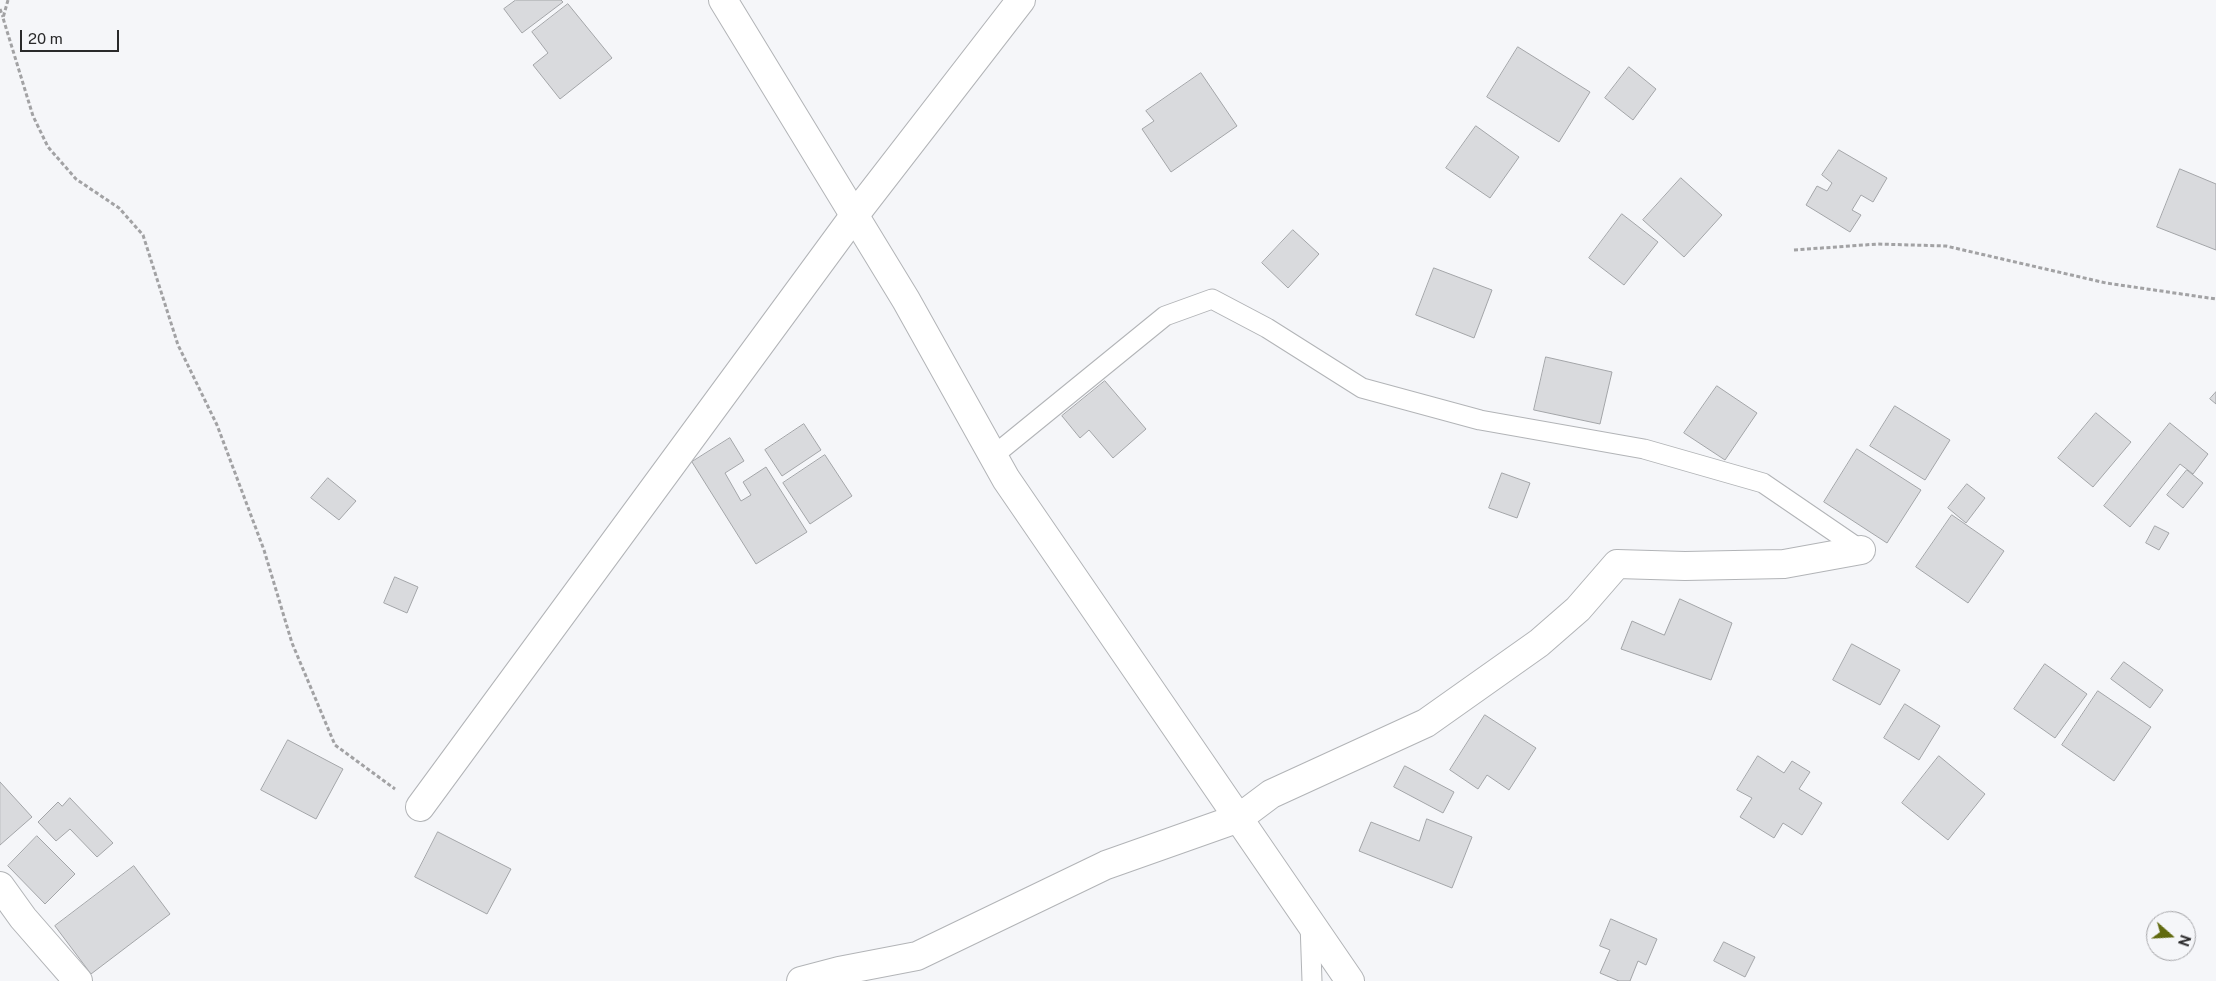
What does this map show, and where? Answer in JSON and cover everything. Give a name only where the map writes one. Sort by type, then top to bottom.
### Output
[{"type":"street","points":[[723,0],[906,300],[1012,487],[1350,981]]},
{"type":"street","points":[[420,807],[854,216],[1021,0]]},
{"type":"street","points":[[801,981],[839,971],[917,956],[1106,865],[1239,818],[1271,794],[1426,723],[1538,643],[1578,609],[1617,564],[1685,566],[1784,564],[1861,550]]},
{"type":"street","points":[[0,886],[23,918],[78,981]]},
{"type":"lane","points":[[993,456],[1165,316],[1212,299],[1266,328],[1362,388],[1480,420],[1644,450],[1763,483],[1861,550]]},
{"type":"lane","points":[[1310,922],[1312,981]]},
{"type":"path","points":[[3,18],[8,0]]},
{"type":"path","points":[[0,9],[33,116],[48,147],[76,179],[119,208],[143,235],[178,345],[217,425],[264,550],[292,643],[334,745],[420,807]]},
{"type":"path","points":[[1794,250],[1878,244],[1946,246],[2106,283],[2216,299]]},
{"type":"building","points":[[516,0],[561,0],[563,2],[522,33],[504,9]]},
{"type":"building","points":[[568,4],[612,58],[560,99],[533,65],[548,53],[532,32]]},
{"type":"building","points":[[1518,47],[1590,92],[1559,142],[1487,97]]},
{"type":"building","points":[[1629,67],[1656,89],[1633,120],[1605,98]]},
{"type":"building","points":[[1201,73],[1237,126],[1171,172],[1142,129],[1154,121],[1146,111]]},
{"type":"building","points":[[1476,126],[1519,157],[1490,198],[1446,168]]},
{"type":"building","points":[[1839,150],[1887,178],[1873,202],[1861,195],[1852,210],[1861,215],[1850,232],[1806,205],[1817,186],[1827,191],[1832,183],[1822,175]]},
{"type":"building","points":[[2180,169],[2216,184],[2216,250],[2157,227]]},
{"type":"building","points":[[1681,178],[1722,215],[1684,257],[1643,220]]},
{"type":"building","points":[[1622,214],[1658,242],[1624,285],[1589,258]]},
{"type":"building","points":[[1293,230],[1319,254],[1288,288],[1262,263]]},
{"type":"building","points":[[1434,268],[1492,290],[1474,338],[1416,315]]},
{"type":"building","points":[[1546,357],[1612,372],[1600,424],[1534,410]]},
{"type":"building","points":[[1105,381],[1146,429],[1113,458],[1089,430],[1080,438],[1062,416]]},
{"type":"building","points":[[1717,386],[1757,413],[1725,460],[1684,433]]},
{"type":"building","points":[[2216,392],[2216,404],[2210,399]]},
{"type":"building","points":[[1895,406],[1950,440],[1925,480],[1870,446]]},
{"type":"building","points":[[2096,413],[2131,442],[2093,487],[2058,458]]},
{"type":"building","points":[[2170,423],[2208,454],[2193,474],[2180,464],[2130,527],[2104,506]]},
{"type":"building","points":[[804,424],[821,450],[782,476],[765,450]]},
{"type":"building","points":[[730,438],[744,461],[725,473],[741,501],[751,495],[743,482],[766,467],[807,532],[756,564],[692,462]]},
{"type":"building","points":[[1857,449],[1921,490],[1887,543],[1824,502]]},
{"type":"building","points":[[825,455],[852,496],[810,524],[783,483]]},
{"type":"building","points":[[2187,470],[2203,483],[2183,508],[2167,495]]},
{"type":"building","points":[[1502,473],[1530,483],[1517,518],[1489,508]]},
{"type":"building","points":[[328,478],[356,501],[339,520],[311,498]]},
{"type":"building","points":[[1967,484],[1985,498],[1966,523],[1948,508]]},
{"type":"building","points":[[1952,515],[2004,551],[1968,603],[1916,567]]},
{"type":"building","points":[[2155,526],[2169,533],[2159,550],[2146,543]]},
{"type":"building","points":[[395,577],[418,587],[407,613],[384,603]]},
{"type":"building","points":[[1680,599],[1732,623],[1711,680],[1621,649],[1632,621],[1664,635]]},
{"type":"building","points":[[1852,644],[1900,670],[1880,705],[1833,680]]},
{"type":"building","points":[[2124,662],[2163,690],[2150,708],[2111,679]]},
{"type":"building","points":[[2045,664],[2087,694],[2055,738],[2014,709]]},
{"type":"building","points":[[2098,691],[2151,727],[2114,781],[2062,745]]},
{"type":"building","points":[[1905,704],[1940,726],[1919,760],[1884,738]]},
{"type":"building","points":[[1485,715],[1536,748],[1509,790],[1487,775],[1478,789],[1450,770]]},
{"type":"building","points":[[288,740],[343,769],[316,819],[261,790]]},
{"type":"building","points":[[1758,756],[1784,773],[1792,761],[1810,772],[1799,789],[1822,803],[1802,835],[1783,823],[1774,838],[1740,817],[1752,798],[1737,790]]},
{"type":"building","points":[[1939,756],[1985,794],[1948,840],[1902,803]]},
{"type":"building","points":[[1405,766],[1454,792],[1443,813],[1394,787]]},
{"type":"building","points":[[0,782],[32,817],[0,845]]},
{"type":"building","points":[[70,798],[113,843],[97,857],[70,829],[56,841],[38,822],[58,802],[62,806]]},
{"type":"building","points":[[1427,819],[1472,837],[1452,888],[1359,851],[1371,822],[1419,841]]},
{"type":"building","points":[[438,832],[511,869],[487,914],[415,877]]},
{"type":"building","points":[[37,836],[75,874],[45,904],[8,866]]},
{"type":"building","points":[[134,866],[170,914],[91,974],[55,926]]},
{"type":"building","points":[[1611,919],[1657,939],[1646,965],[1638,961],[1630,981],[1619,981],[1600,973],[1610,950],[1600,946]]},
{"type":"building","points":[[1724,942],[1755,957],[1745,977],[1714,961]]}]
